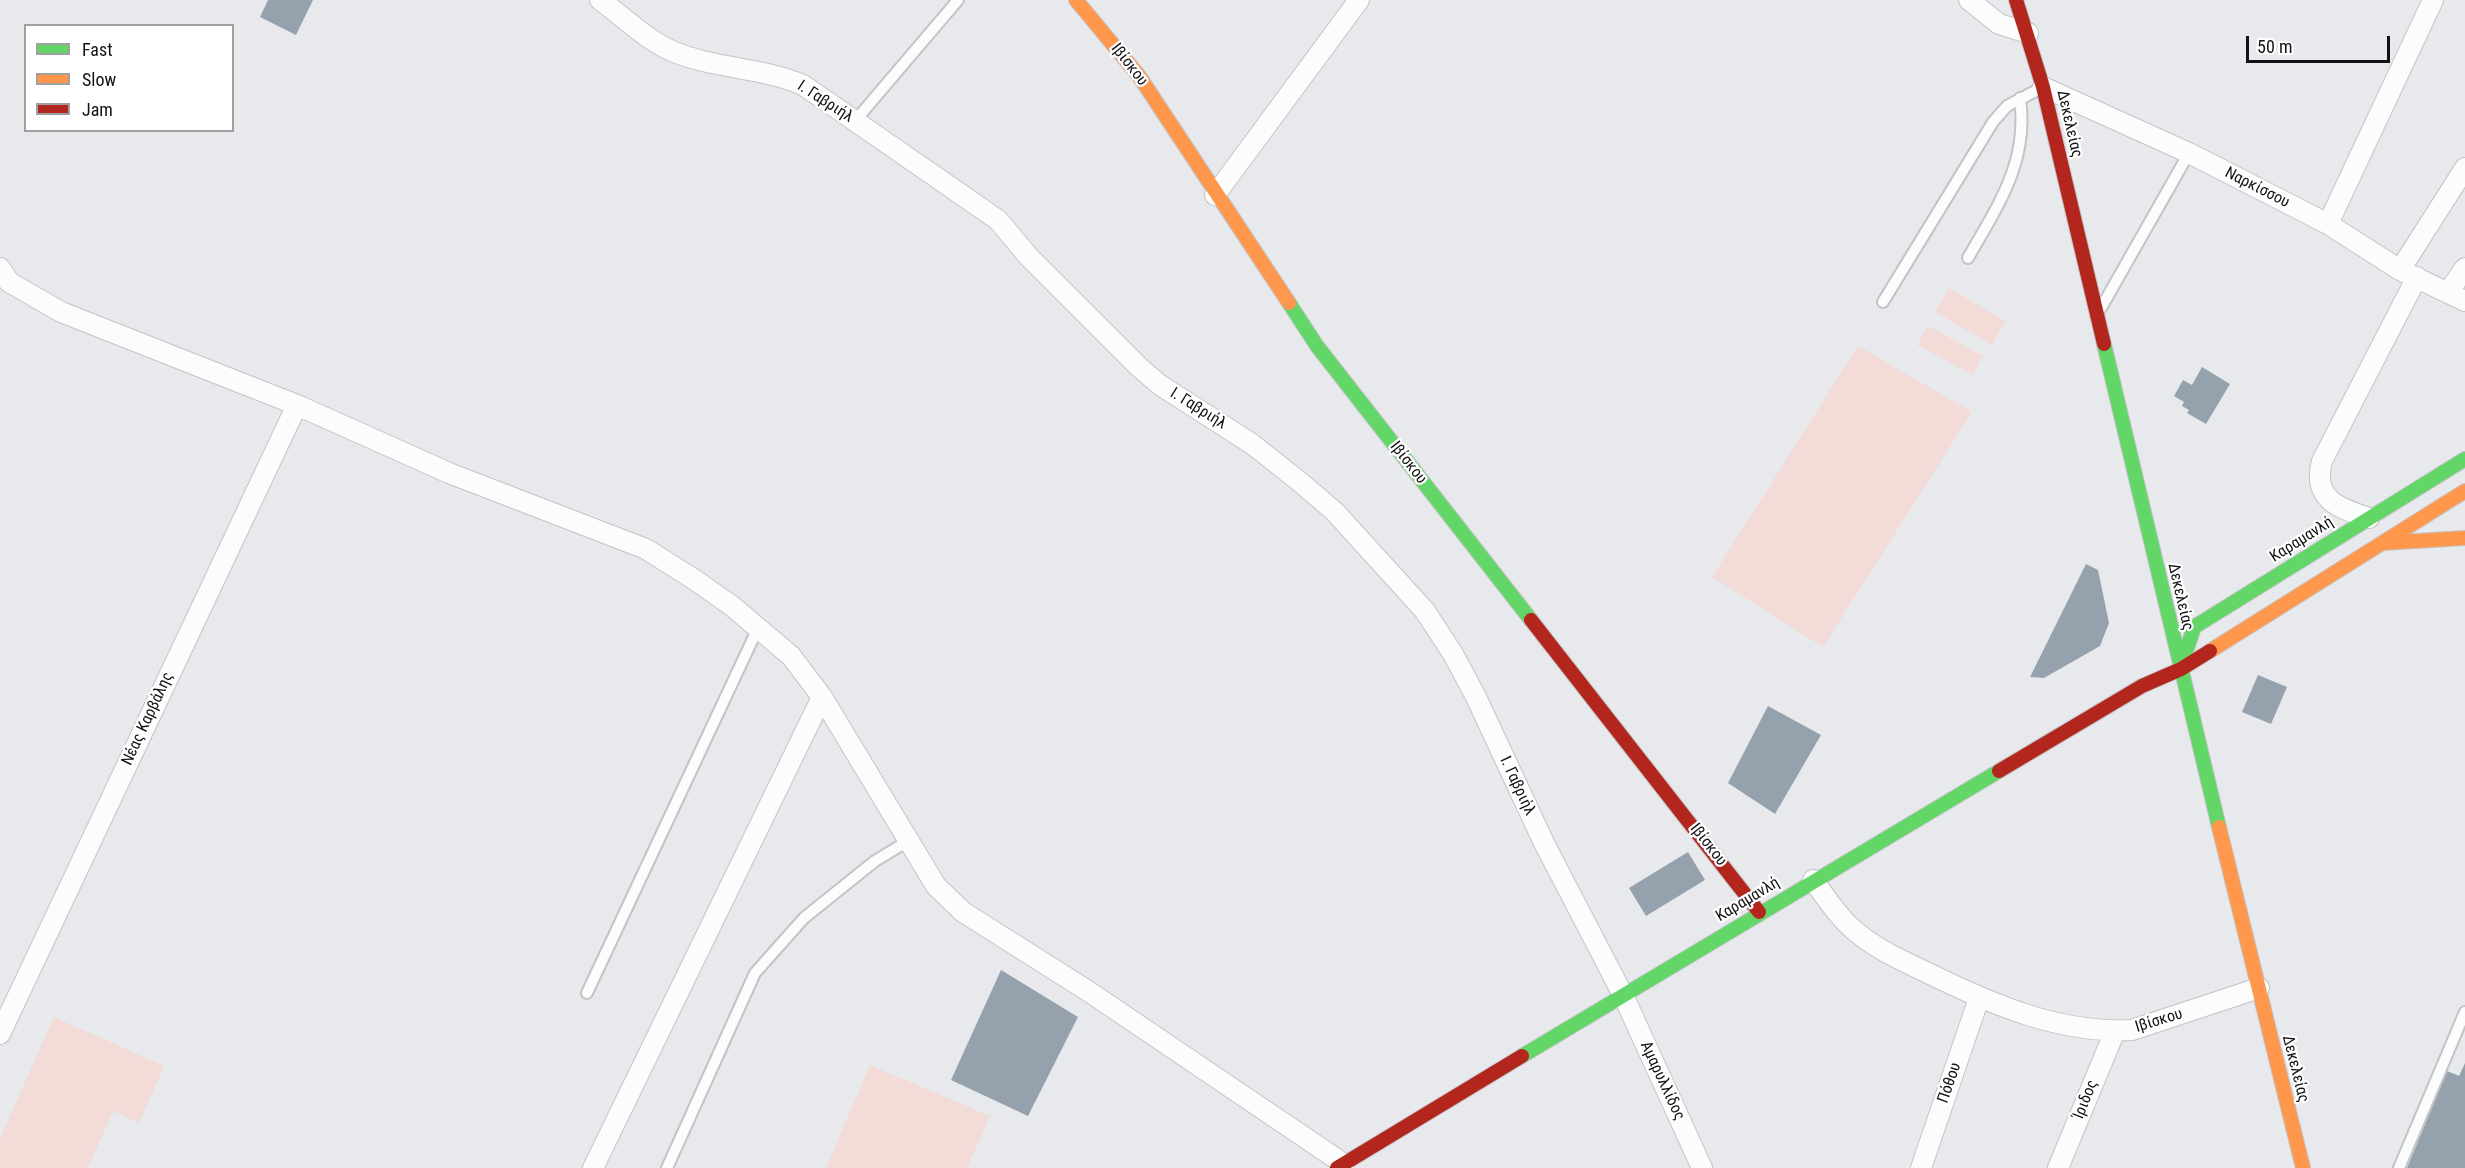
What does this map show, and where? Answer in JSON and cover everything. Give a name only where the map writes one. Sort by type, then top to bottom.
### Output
[{"type":"main road","name":"Ιβίσκου","points":[[1076,0],[1139,76],[1215,195],[1317,346],[1760,912]]},
{"type":"main road","name":"Δεκελείας","points":[[2016,0],[2043,87],[2181,669],[2303,1168]]},
{"type":"main road","name":"Δεκελείας","points":[[2027,0],[2028,33]]},
{"type":"main road","name":"Καραμανλή","points":[[2181,669],[2194,627],[2465,459]]},
{"type":"main road","name":"Καραμανλή","points":[[1341,1166],[1813,879],[2142,686],[2181,669],[2465,491]]},
{"type":"main road","points":[[2381,543],[2465,538]]},
{"type":"street","name":"Ι. Γαβριήλ","points":[[600,0],[656,43],[673,51],[701,61],[779,75],[803,85],[998,220],[1029,257],[1160,386],[1252,444],[1335,512],[1371,548],[1425,611],[1454,654],[1544,843],[1623,995]]},
{"type":"street","points":[[1215,195],[1359,0]]},
{"type":"street","points":[[1969,0],[1999,24],[2028,33]]},
{"type":"street","points":[[2328,224],[2433,0]]},
{"type":"street","name":"Ναρκίσσου","points":[[2043,87],[2189,153],[2328,224],[2409,273],[2457,296]]},
{"type":"street","points":[[2369,518],[2337,507],[2321,489],[2319,474],[2322,461],[2409,273],[2465,168]]},
{"type":"street","points":[[0,268],[9,282],[61,312],[297,405],[449,473],[646,549],[732,606],[791,656],[822,697],[936,886],[963,912],[1088,992],[1341,1166]]},
{"type":"street","points":[[2457,296],[2465,268]]},
{"type":"street","name":"Νέας Καρβάλης","points":[[0,1034],[297,405]]},
{"type":"street","points":[[593,1168],[822,697]]},
{"type":"street","name":"Ιβίσκου","points":[[1813,879],[1843,919],[1865,939],[1979,998],[1998,1006],[2064,1023],[2115,1031],[2151,1025],[2259,988]]},
{"type":"street","name":"Αμαρυλλίδος","points":[[1623,995],[1702,1168]]},
{"type":"street","name":"Πόθου","points":[[1921,1168],[1979,998]]},
{"type":"street","name":"Ίριδος","points":[[2058,1168],[2115,1031]]},
{"type":"lane","points":[[855,121],[958,0]]},
{"type":"lane","points":[[1883,302],[1993,122],[2007,106],[2043,87]]},
{"type":"lane","points":[[1968,258],[2002,198],[2021,148],[2024,125],[2020,98]]},
{"type":"lane","points":[[2097,316],[2189,153]]},
{"type":"lane","points":[[587,993],[758,628]]},
{"type":"lane","points":[[667,1168],[755,973],[804,918],[874,861],[909,841]]},
{"type":"lane","points":[[2399,1168],[2465,1012]]},
{"type":"shaded area","points":[[1949,288],[2005,321],[1992,345],[1935,312]]},
{"type":"shaded area","points":[[1928,326],[1983,356],[1973,375],[1917,345]]},
{"type":"shaded area","points":[[1858,346],[1972,412],[1823,647],[1712,577]]},
{"type":"shaded area","points":[[54,1017],[164,1066],[139,1123],[113,1111],[88,1168],[0,1168],[0,1139]]},
{"type":"shaded area","points":[[870,1065],[990,1116],[967,1168],[826,1168]]},
{"type":"building","points":[[268,0],[313,0],[296,35],[260,17]]},
{"type":"building","points":[[2202,367],[2230,384],[2206,424],[2187,413],[2189,410],[2182,406],[2184,402],[2174,396],[2183,380],[2192,385]]},
{"type":"building","points":[[2086,564],[2098,570],[2109,623],[2100,646],[2044,678],[2030,677]]},
{"type":"building","points":[[2258,675],[2287,687],[2271,724],[2242,712]]},
{"type":"building","points":[[1768,706],[1821,735],[1775,814],[1728,783]]},
{"type":"building","points":[[1688,852],[1705,880],[1646,916],[1629,888]]},
{"type":"building","points":[[1001,970],[1078,1017],[1028,1116],[951,1080]]},
{"type":"building","points":[[2465,1063],[2465,1168],[2407,1168],[2447,1071],[2459,1076]]},
{"type":"traffic: fast","points":[[1289,303],[1317,346],[1531,620]]},
{"type":"traffic: fast","points":[[2104,344],[2219,827]]},
{"type":"traffic: fast","points":[[2181,667],[2194,627],[2465,459]]},
{"type":"traffic: fast","points":[[1522,1056],[1999,771]]},
{"type":"traffic: slow","points":[[1076,0],[1139,76],[1289,303]]},
{"type":"traffic: slow","points":[[2210,651],[2465,491]]},
{"type":"traffic: slow","points":[[2383,543],[2465,538]]},
{"type":"traffic: slow","points":[[2219,827],[2303,1168]]},
{"type":"traffic: jam","points":[[2016,0],[2043,87],[2104,344]]},
{"type":"traffic: jam","points":[[1531,620],[1759,912]]},
{"type":"traffic: jam","points":[[1999,771],[2142,686],[2181,669],[2210,651]]},
{"type":"traffic: jam","points":[[1337,1168],[1522,1056]]}]
